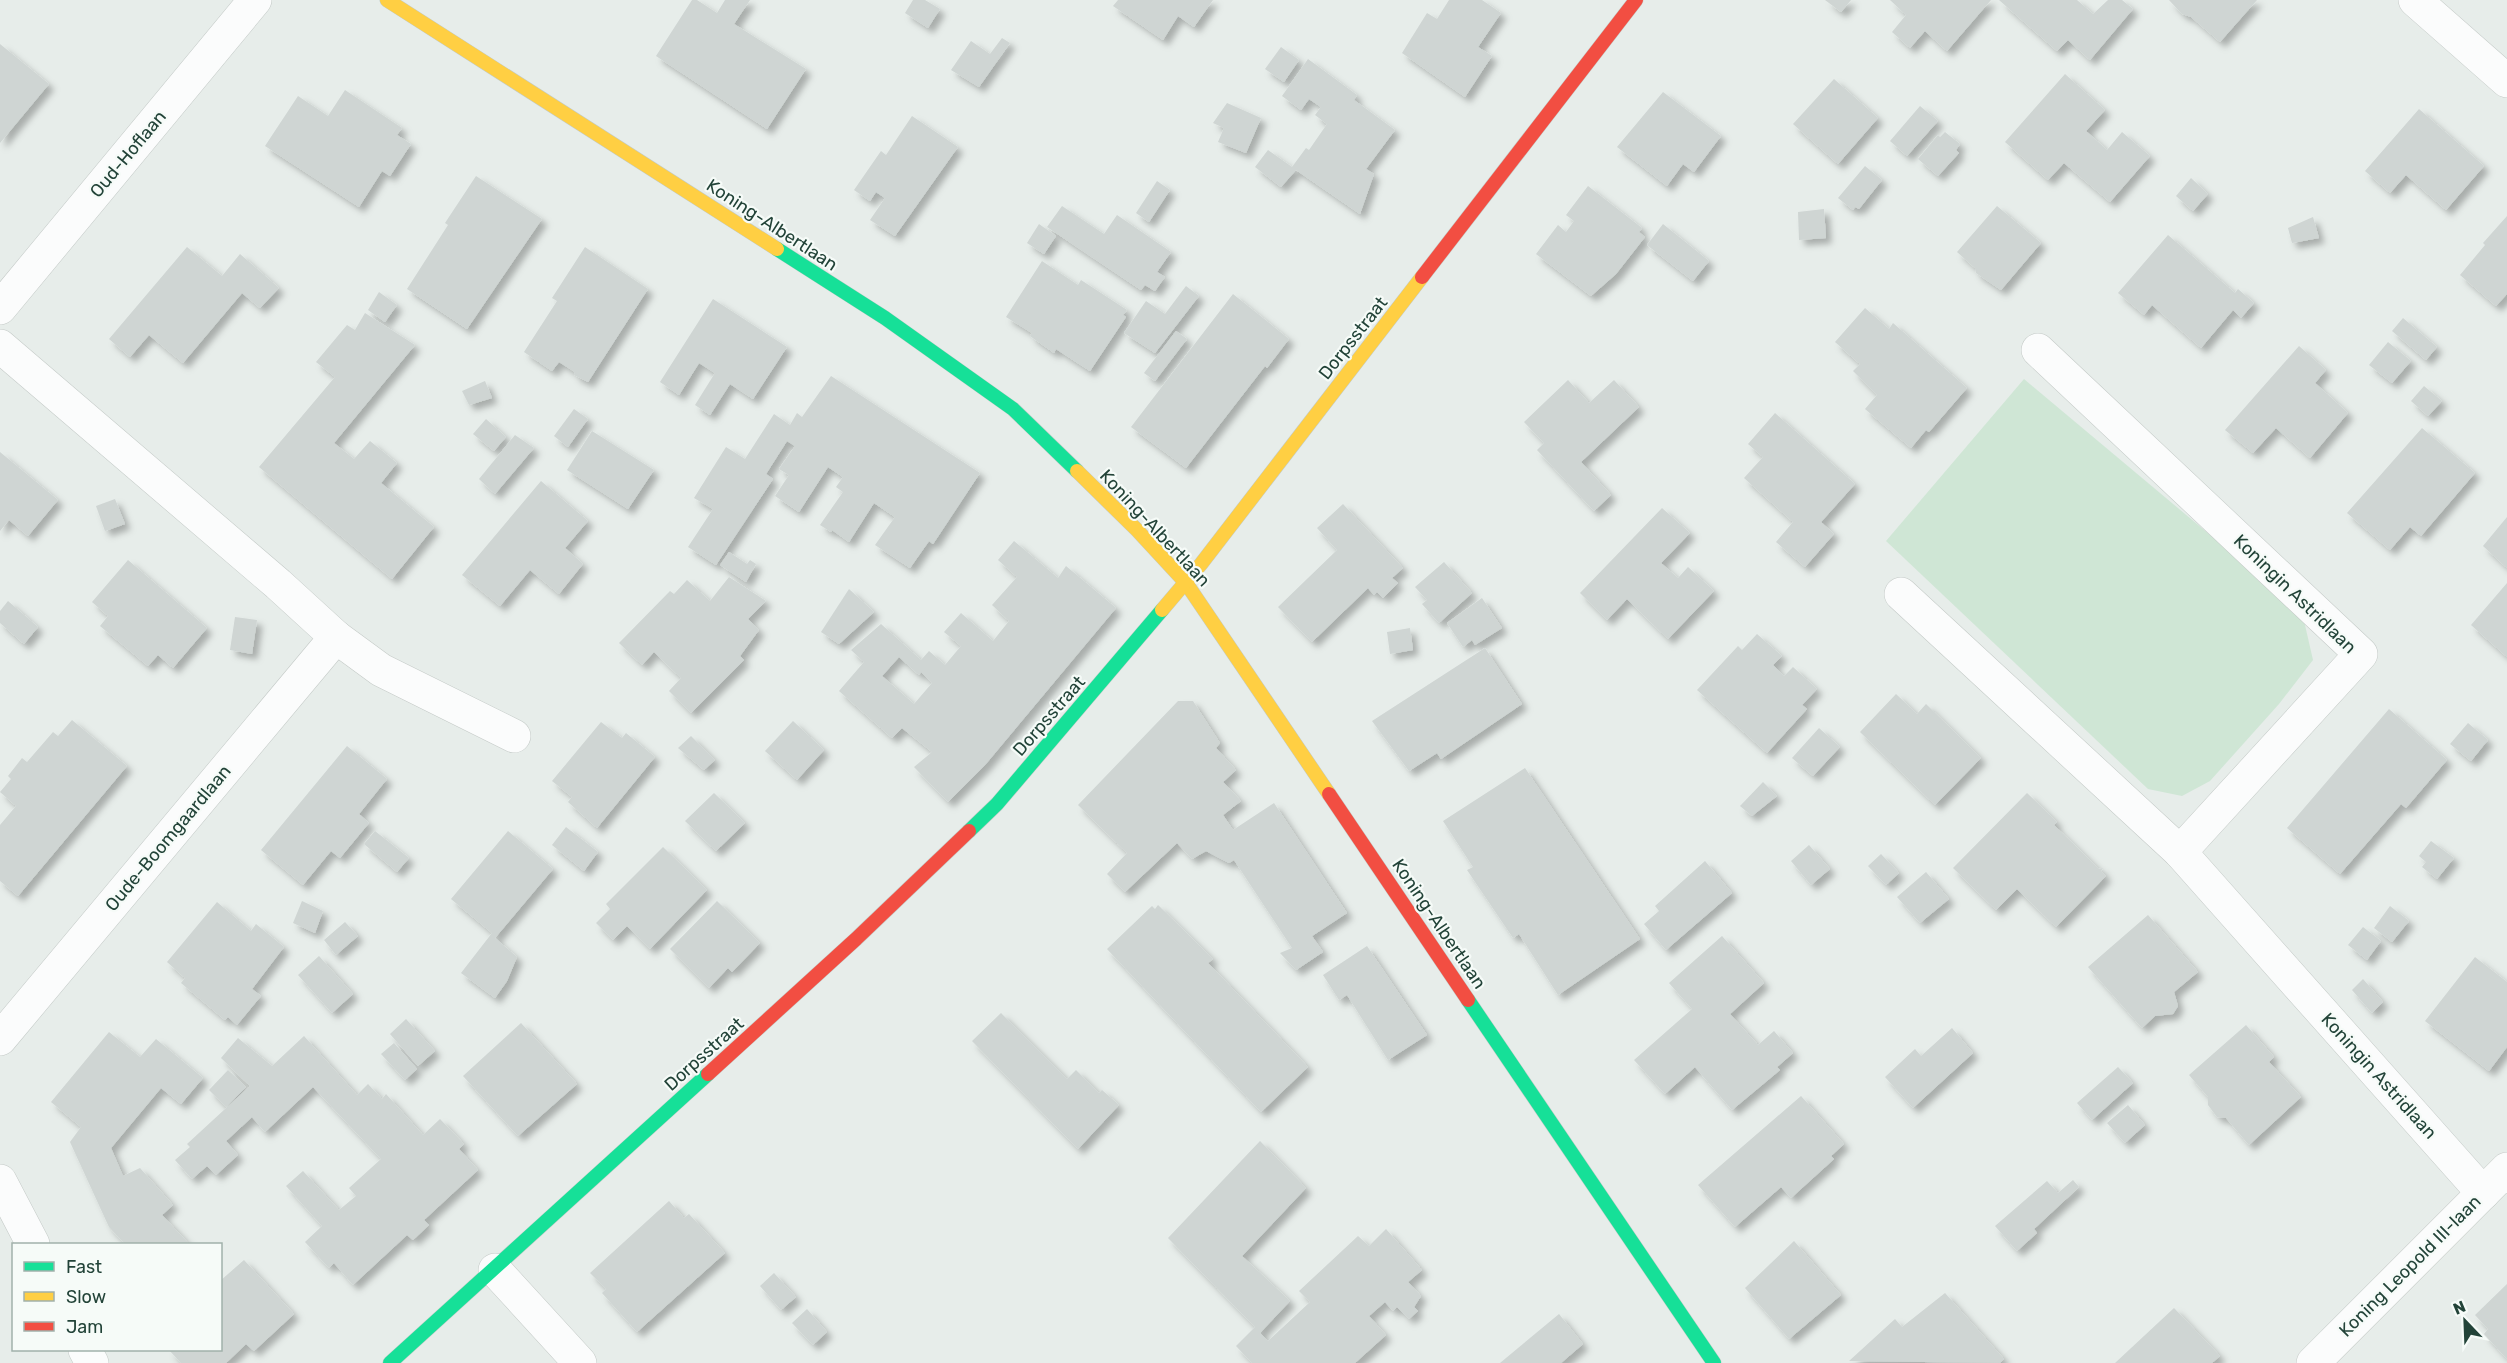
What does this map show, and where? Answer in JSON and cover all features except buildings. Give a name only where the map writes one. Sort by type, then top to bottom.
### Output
[{"type":"street","name":"Oud-Hoflaan","points":[[0,308],[255,0]]},
{"type":"street","name":"Koning-Albertlaan","points":[[387,0],[885,318],[1013,409],[1137,530],[1186,583],[1714,1363]]},
{"type":"street","name":"Dorpsstraat","points":[[390,1363],[495,1270],[856,939],[998,804],[1186,583],[1636,0]]},
{"type":"street","points":[[2415,0],[2507,81]]},
{"type":"street","points":[[0,346],[278,584],[336,638],[381,670],[514,736]]},
{"type":"street","name":"Koningin Astridlaan","points":[[2038,350],[2361,654],[2180,852]]},
{"type":"street","name":"Koningin Astridlaan","points":[[1901,594],[2180,852],[2483,1193]]},
{"type":"street","name":"Oude-Boomgaardlaan","points":[[0,1039],[336,638]]},
{"type":"street","name":"Koning Leopold III-laan","points":[[2313,1363],[2507,1169]]},
{"type":"street","points":[[0,1181],[32,1243]]},
{"type":"street","points":[[495,1270],[580,1363]]},
{"type":"green space","points":[[2024,379],[2302,612],[2313,660],[2279,704],[2210,781],[2182,796],[2148,789],[1886,541]]},
{"type":"traffic: fast","points":[[777,249],[885,318],[1013,409],[1077,471]]},
{"type":"traffic: fast","points":[[969,831],[997,804],[1162,610]]},
{"type":"traffic: fast","points":[[1468,1000],[1714,1363]]},
{"type":"traffic: fast","points":[[390,1363],[708,1074]]},
{"type":"traffic: slow","points":[[387,0],[777,249]]},
{"type":"traffic: slow","points":[[1162,610],[1201,564],[1422,277]]},
{"type":"traffic: slow","points":[[1077,471],[1137,530],[1186,583],[1329,794]]},
{"type":"traffic: jam","points":[[1422,277],[1636,0]]},
{"type":"traffic: jam","points":[[1329,794],[1468,1000]]},
{"type":"traffic: jam","points":[[708,1074],[856,939],[969,831]]}]
